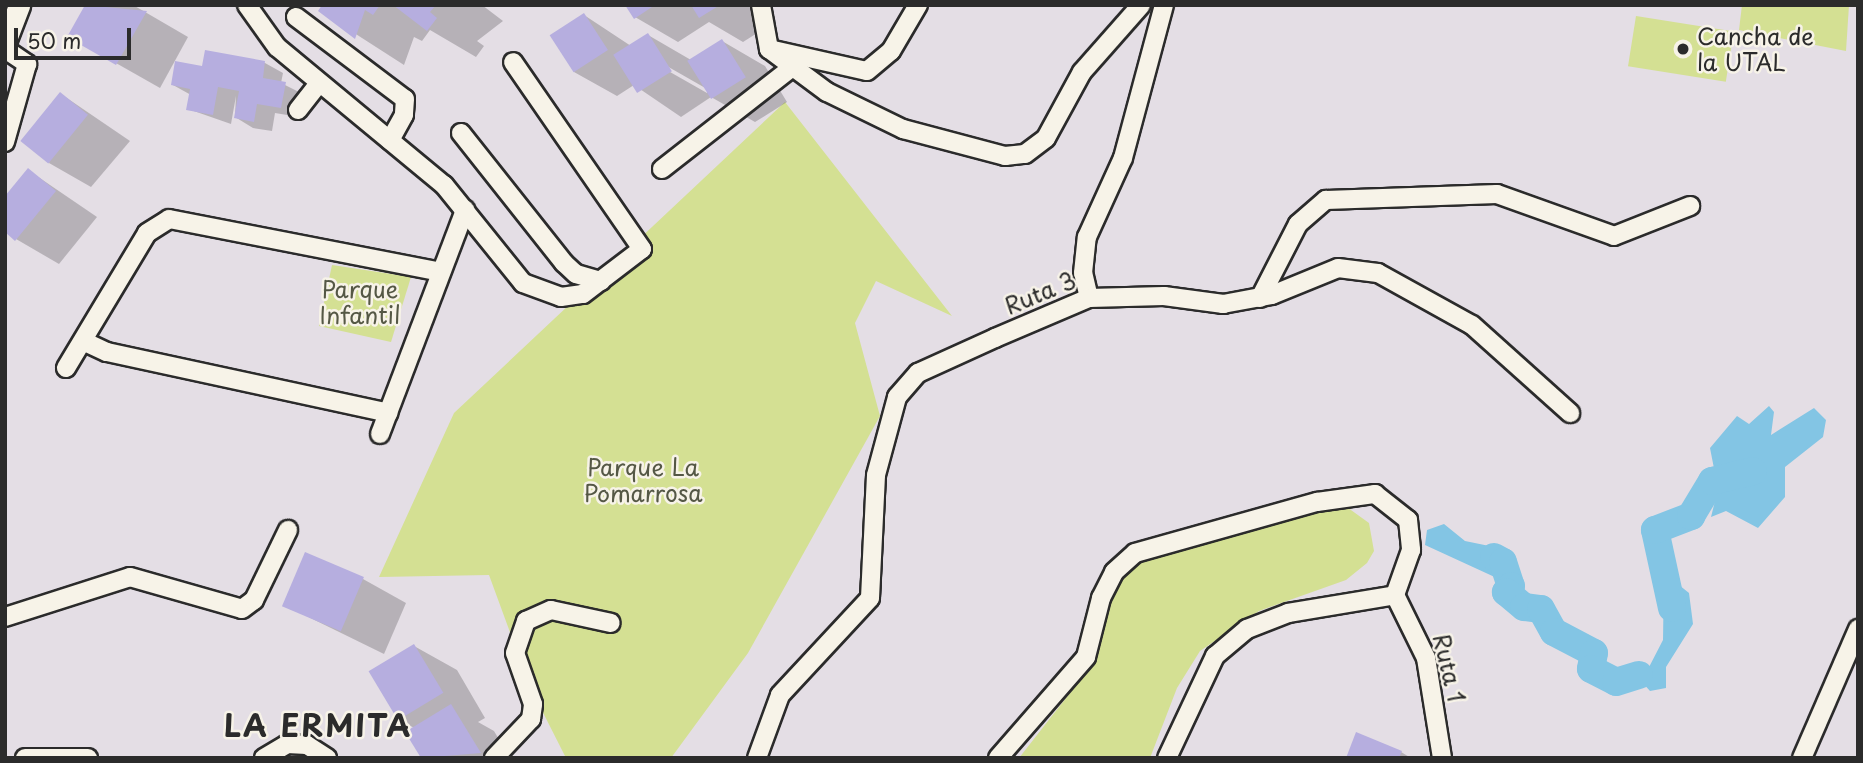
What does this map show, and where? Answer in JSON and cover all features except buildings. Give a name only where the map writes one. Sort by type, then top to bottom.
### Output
[{"type":"street","points":[[5,42],[19,5]]},
{"type":"street","points":[[247,5],[277,47],[390,139],[465,210],[523,283],[561,297],[583,293],[642,249],[513,62]]},
{"type":"street","points":[[761,5],[769,49],[790,69],[903,129],[1005,156],[1025,154],[1046,138],[1082,72],[1141,5]]},
{"type":"street","points":[[769,49],[867,71],[891,51],[918,5]]},
{"type":"street","points":[[1089,298],[1083,273],[1087,237],[1118,171],[1164,5]]},
{"type":"street","points":[[296,17],[405,99],[404,116],[390,139]]},
{"type":"street","points":[[5,49],[27,64],[5,142]]},
{"type":"street","points":[[662,169],[790,69]]},
{"type":"street","points":[[298,110],[319,83]]},
{"type":"street","points":[[461,133],[564,263],[576,274],[601,281]]},
{"type":"street","points":[[1260,298],[1298,224],[1326,200],[1497,194],[1614,236],[1690,206]]},
{"type":"street","points":[[380,434],[465,210]]},
{"type":"street","points":[[66,368],[147,233],[169,219],[441,272]]},
{"type":"street","name":"Ruta 3","points":[[757,758],[779,695],[870,598],[876,475],[897,397],[918,373],[943,359],[1089,298],[1164,296],[1223,304],[1260,298],[1338,268],[1378,273],[1472,325],[1570,413]]},
{"type":"street","points":[[83,341],[107,352],[388,413]]},
{"type":"street","points":[[998,758],[1086,657],[1101,598],[1114,572],[1135,553],[1317,502],[1375,494],[1392,502],[1410,527],[1405,574],[1395,595],[1288,613],[1247,629],[1215,656],[1167,758]]},
{"type":"street","points":[[5,617],[130,577],[242,609],[254,600],[288,530]]},
{"type":"street","name":"Ruta 1","points":[[1395,595],[1426,658],[1442,758]]},
{"type":"street","points":[[494,758],[531,719],[533,704],[515,653],[526,621],[551,610],[611,623]]},
{"type":"street","points":[[1802,758],[1858,629]]},
{"type":"street","points":[[264,758],[287,744],[307,745],[327,758]]},
{"type":"street","points":[[25,758],[88,758]]},
{"type":"green space","name":"Cancha de la UTAL","points":[[1742,5],[1849,5],[1846,51],[1739,30]]},
{"type":"green space","name":"Cancha de la UTAL","points":[[1636,16],[1734,31],[1726,82],[1628,66]]},
{"type":"green space","name":"Parque La Pomarrosa","points":[[785,102],[952,316],[876,281],[855,323],[880,416],[748,653],[671,758],[566,758],[530,687],[489,575],[379,577],[454,413]]},
{"type":"green space","name":"Parque Infantil","points":[[332,265],[411,277],[391,342],[319,326]]},
{"type":"green space","points":[[1344,505],[1369,523],[1374,551],[1367,563],[1346,580],[1259,611],[1200,651],[1177,688],[1150,758],[1019,758],[1095,661],[1108,599],[1134,563]]},
{"type":"water","points":[[1769,406],[1774,412],[1771,435],[1814,408],[1826,420],[1823,437],[1785,467],[1785,497],[1758,528],[1726,511],[1711,517],[1718,489],[1710,448],[1737,416],[1749,424]]},
{"type":"water","points":[[1444,524],[1465,541],[1504,549],[1512,578],[1506,592],[1499,579],[1425,545],[1427,530]]},
{"type":"water","points":[[1664,573],[1689,593],[1693,624],[1666,667],[1666,688],[1650,691],[1641,681],[1625,692],[1610,688],[1608,675],[1647,671],[1663,640]]},
{"type":"waterway","points":[[1672,608],[1655,530],[1691,516],[1712,481],[1753,471]]},
{"type":"waterway","points":[[1494,557],[1503,562],[1511,586],[1506,592],[1524,607],[1541,609],[1554,632],[1594,653],[1591,669],[1616,682],[1639,675]]},
{"type":"place","name":"Cancha de la UTAL","points":[[1683,49]]},
{"type":"district","name":"LA ERMITA","points":[[318,725]]}]
